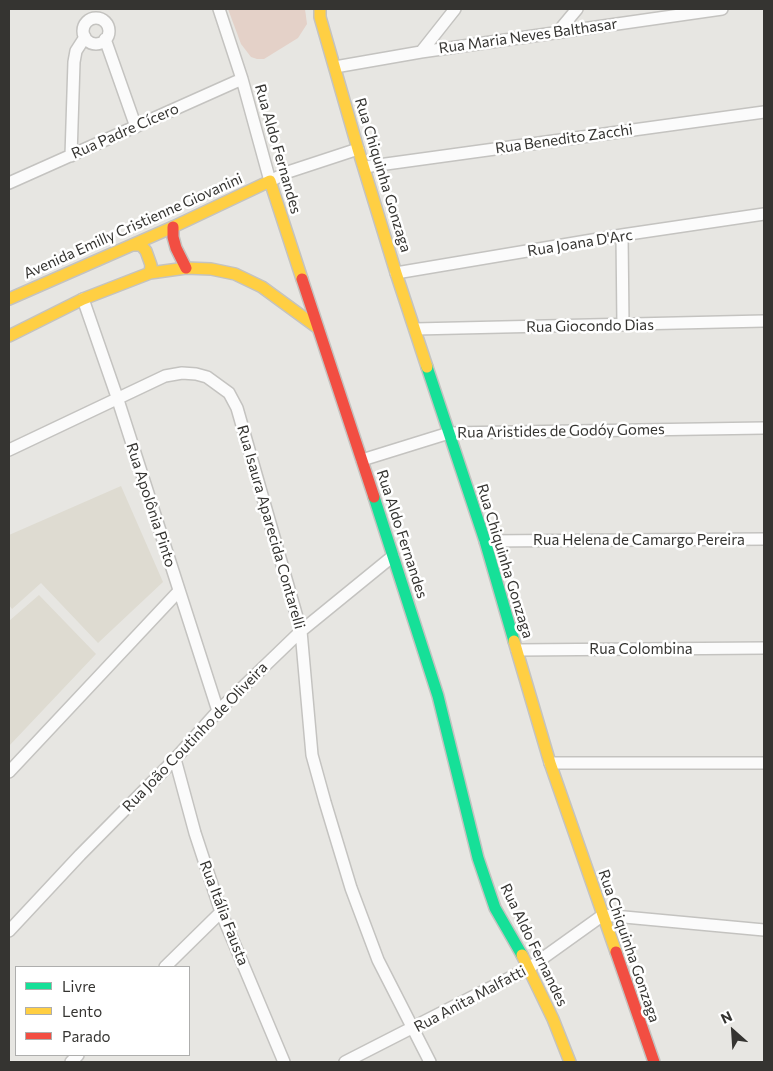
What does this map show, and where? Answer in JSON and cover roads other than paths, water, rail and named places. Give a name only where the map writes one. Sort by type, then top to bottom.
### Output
[{"type":"street","name":"Rua Aldo Fernandes","points":[[219,9],[242,79],[270,181],[438,696],[478,858],[495,908],[529,968],[553,1019],[570,1062]]},
{"type":"street","name":"Rua Chiquinha Gonzaga","points":[[320,9],[320,17],[358,149],[396,273],[485,540],[550,763],[654,1062]]},
{"type":"street","points":[[421,52],[455,9]]},
{"type":"street","points":[[557,32],[577,9]]},
{"type":"street","name":"Rua Maria Neves Balthasar","points":[[335,67],[421,52],[722,9]]},
{"type":"street","points":[[98,14],[108,27],[108,36],[102,42],[94,44],[90,43],[85,37],[83,29],[87,22],[98,14]]},
{"type":"street","points":[[71,156],[71,102],[74,62],[76,51],[85,37]]},
{"type":"street","points":[[105,39],[136,127]]},
{"type":"street","name":"Rua Padre Cícero","points":[[9,183],[242,79]]},
{"type":"street","name":"Rua Benedito Zacchi","points":[[364,167],[764,112]]},
{"type":"street","points":[[270,181],[288,172],[358,149]]},
{"type":"street","name":"Avenida Emilly Cristienne Giovanini","points":[[9,298],[173,227],[270,181]]},
{"type":"street","name":"Rua Joana D'Arc","points":[[396,273],[622,235],[764,214]]},
{"type":"street","points":[[173,227],[176,248],[186,268]]},
{"type":"street","points":[[622,235],[622,325]]},
{"type":"street","points":[[132,245],[141,245],[146,250],[151,265],[150,273]]},
{"type":"street","points":[[9,336],[83,299],[150,273],[186,268],[211,269],[235,274],[262,287],[318,328]]},
{"type":"street","name":"Rua Apolônia Pinto","points":[[83,299],[117,398],[218,712]]},
{"type":"street","name":"Rua Giocondo Dias","points":[[415,329],[764,322]]},
{"type":"street","name":"Rua Isaura Aparecida Contarelli","points":[[9,450],[165,376],[182,373],[196,374],[207,377],[229,393],[237,408],[301,631],[312,755],[351,888],[378,960],[430,1062]]},
{"type":"street","name":"Rua Aristides de Godóy Gomes","points":[[362,460],[449,433],[764,428]]},
{"type":"street","name":"Rua Helena de Camargo Pereira","points":[[485,540],[764,539]]},
{"type":"street","name":"Rua João Coutinho de Oliveira","points":[[9,931],[218,712],[301,631],[393,556]]},
{"type":"street","points":[[9,772],[178,592]]},
{"type":"street","name":"Rua Colombina","points":[[517,650],[764,648]]},
{"type":"street","name":"Rua Itália Fausta","points":[[175,759],[195,832],[221,912],[284,1062]]},
{"type":"street","points":[[550,763],[764,764]]},
{"type":"street","points":[[167,966],[221,912]]},
{"type":"street","points":[[603,915],[764,930]]},
{"type":"street","name":"Rua Anita Malfatti","points":[[345,1062],[413,1029],[529,968],[603,915]]}]
